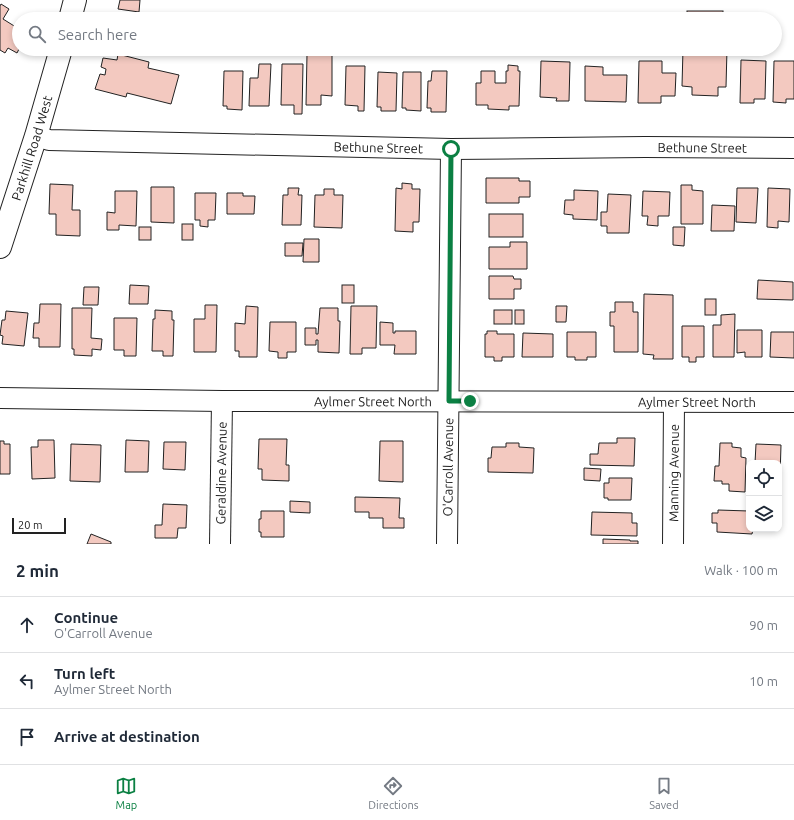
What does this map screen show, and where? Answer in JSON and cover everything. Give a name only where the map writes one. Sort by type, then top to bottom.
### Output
[{"type":"main road","points":[[72,12],[75,0]]},
{"type":"main road","name":"Parkhill Road West","points":[[0,247],[36,136],[59,56]]},
{"type":"street","name":"Bethune Street","points":[[36,136],[50,140],[451,149],[645,147],[794,148]]},
{"type":"street","name":"O'Carroll Avenue","points":[[446,544],[451,149]]},
{"type":"street","name":"Aylmer Street North","points":[[0,398],[222,401],[794,402]]},
{"type":"street","name":"Geraldine Avenue","points":[[220,544],[222,401]]},
{"type":"street","name":"Manning Avenue","points":[[673,544],[674,402]]},
{"type":"building","points":[[120,0],[140,0],[139,12],[118,9]]},
{"type":"building","points":[[1,4],[9,9],[3,19],[12,25],[12,50],[8,48],[5,53],[0,50]]},
{"type":"building","points":[[687,11],[723,11],[723,12]]},
{"type":"building","points":[[118,56],[126,56],[149,62],[148,68],[179,75],[171,104],[127,93],[126,97],[95,89],[100,74],[105,75],[106,69],[101,67],[103,58],[117,60]]},
{"type":"building","points":[[307,56],[332,56],[332,96],[321,95],[321,105],[306,105]]},
{"type":"building","points":[[683,56],[727,56],[726,87],[718,87],[718,96],[692,95],[692,87],[682,86]]},
{"type":"building","points":[[741,60],[766,61],[765,99],[754,99],[754,103],[740,103]]},
{"type":"building","points":[[541,61],[570,62],[569,101],[556,101],[557,98],[540,97]]},
{"type":"building","points":[[639,61],[662,61],[662,73],[676,73],[675,96],[661,96],[661,103],[638,103]]},
{"type":"building","points":[[774,61],[794,61],[794,99],[786,99],[786,103],[773,102]]},
{"type":"building","points":[[259,64],[271,64],[269,106],[249,106],[250,78],[258,78]]},
{"type":"building","points":[[282,64],[303,64],[302,114],[294,114],[294,105],[281,105]]},
{"type":"building","points":[[508,65],[518,66],[518,71],[520,71],[519,106],[509,106],[509,110],[488,109],[488,105],[476,105],[476,83],[481,83],[481,71],[495,71],[495,83],[506,83],[506,71],[508,71]]},
{"type":"building","points":[[346,66],[365,66],[364,111],[358,111],[358,106],[345,105]]},
{"type":"building","points":[[585,66],[603,67],[603,75],[627,75],[626,102],[585,101]]},
{"type":"building","points":[[224,71],[243,71],[242,110],[227,109],[227,106],[223,106]]},
{"type":"building","points":[[432,71],[447,71],[446,112],[431,112],[431,108],[427,108],[428,81],[431,81]]},
{"type":"building","points":[[378,72],[397,73],[396,111],[381,111],[381,107],[377,107]]},
{"type":"building","points":[[403,72],[421,72],[421,111],[406,110],[406,108],[402,108]]},
{"type":"building","points":[[486,178],[519,178],[519,181],[530,181],[530,197],[519,197],[519,203],[486,203]]},
{"type":"building","points":[[402,183],[412,184],[412,189],[420,189],[419,222],[413,222],[413,232],[395,231],[396,188],[402,189]]},
{"type":"building","points":[[50,184],[73,185],[72,210],[80,210],[80,236],[56,235],[56,214],[49,214]]},
{"type":"building","points":[[681,185],[692,185],[692,190],[703,191],[703,224],[681,224]]},
{"type":"building","points":[[151,187],[174,187],[174,223],[151,222]]},
{"type":"building","points":[[288,188],[299,188],[298,195],[302,195],[301,225],[282,225],[283,195],[288,195]]},
{"type":"building","points":[[737,188],[758,188],[756,223],[736,222]]},
{"type":"building","points":[[768,188],[790,189],[789,222],[778,221],[778,228],[767,227]]},
{"type":"building","points":[[324,189],[334,189],[334,195],[343,195],[342,228],[314,227],[315,195],[324,195]]},
{"type":"building","points":[[574,190],[598,191],[597,220],[573,219],[573,215],[564,214],[565,200],[574,200]]},
{"type":"building","points":[[115,191],[137,191],[136,226],[119,225],[119,230],[107,230],[107,212],[115,213]]},
{"type":"building","points":[[643,191],[670,192],[669,216],[658,216],[658,226],[647,225],[648,216],[642,216]]},
{"type":"building","points":[[195,193],[216,193],[215,220],[208,220],[208,227],[200,226],[200,220],[195,220]]},
{"type":"building","points":[[227,193],[243,193],[243,196],[255,196],[254,214],[227,214]]},
{"type":"building","points":[[608,194],[631,195],[629,233],[607,233],[607,226],[601,226],[601,212],[607,212]]},
{"type":"building","points":[[712,205],[735,206],[734,231],[711,231]]},
{"type":"building","points":[[489,214],[523,214],[523,237],[489,237]]},
{"type":"building","points":[[182,224],[193,224],[193,240],[182,240]]},
{"type":"building","points":[[139,227],[151,227],[151,240],[139,240]]},
{"type":"building","points":[[673,227],[685,227],[684,246],[673,245]]},
{"type":"building","points":[[304,239],[319,239],[319,262],[303,262]]},
{"type":"building","points":[[510,242],[527,242],[527,269],[489,269],[489,247],[510,247]]},
{"type":"building","points":[[285,243],[303,243],[302,256],[285,256]]},
{"type":"building","points":[[489,276],[513,276],[514,279],[521,279],[521,289],[514,289],[514,299],[489,299]]},
{"type":"building","points":[[758,280],[793,282],[793,300],[757,299]]},
{"type":"building","points":[[130,285],[149,286],[148,304],[129,304]]},
{"type":"building","points":[[342,285],[354,285],[354,303],[342,303]]},
{"type":"building","points":[[84,287],[99,287],[98,305],[83,305]]},
{"type":"building","points":[[644,294],[673,295],[673,359],[653,359],[654,355],[643,354]]},
{"type":"building","points":[[705,299],[716,299],[716,315],[705,315]]},
{"type":"building","points":[[615,302],[633,302],[633,312],[638,312],[638,352],[614,352],[614,326],[610,326],[610,312],[615,312]]},
{"type":"building","points":[[40,304],[61,304],[60,347],[39,347],[39,338],[33,338],[34,323],[39,323]]},
{"type":"building","points":[[205,305],[217,305],[216,352],[194,352],[194,319],[205,319]]},
{"type":"building","points":[[246,306],[258,307],[257,357],[239,357],[239,351],[235,351],[235,323],[245,324]]},
{"type":"building","points":[[351,306],[377,306],[376,348],[362,348],[362,354],[350,354]]},
{"type":"building","points":[[556,306],[567,306],[566,322],[556,322]]},
{"type":"building","points":[[72,308],[92,308],[91,338],[102,339],[101,350],[92,349],[92,356],[74,355],[74,349],[72,349]]},
{"type":"building","points":[[320,308],[338,308],[338,321],[340,321],[339,353],[318,352],[318,340],[316,340],[316,345],[305,345],[305,328],[316,328],[316,334],[318,334]]},
{"type":"building","points":[[155,310],[172,311],[172,320],[174,320],[173,356],[163,356],[163,351],[152,351],[153,319],[155,319]]},
{"type":"building","points":[[494,310],[512,310],[512,324],[494,324]]},
{"type":"building","points":[[515,310],[524,310],[524,324],[515,324]]},
{"type":"building","points":[[6,311],[28,313],[24,346],[2,344],[3,336],[0,335],[2,320],[5,320]]},
{"type":"building","points":[[735,314],[734,357],[713,357],[713,325],[721,325],[721,315]]},
{"type":"building","points":[[114,318],[137,318],[136,356],[124,356],[124,350],[114,350]]},
{"type":"building","points":[[270,322],[296,322],[296,352],[287,352],[287,358],[278,358],[278,352],[269,351]]},
{"type":"building","points":[[380,322],[393,323],[393,333],[395,333],[395,331],[416,331],[416,354],[394,354],[395,345],[380,345]]},
{"type":"building","points":[[682,326],[704,326],[704,357],[696,357],[696,362],[689,362],[689,357],[682,357]]},
{"type":"building","points":[[737,330],[762,330],[762,357],[745,357],[745,352],[737,353]]},
{"type":"building","points":[[487,331],[497,331],[497,334],[514,334],[514,357],[502,357],[502,361],[494,361],[494,357],[485,357],[485,334],[487,334]]},
{"type":"building","points":[[567,332],[596,332],[596,357],[587,357],[587,360],[575,360],[575,357],[567,357]]},
{"type":"building","points":[[771,332],[794,332],[794,358],[770,357]]},
{"type":"building","points":[[523,333],[553,334],[553,357],[522,357]]},
{"type":"building","points":[[617,438],[635,438],[634,466],[590,465],[590,454],[598,454],[599,443],[617,443]]},
{"type":"building","points":[[259,439],[287,439],[286,465],[289,465],[289,481],[262,480],[262,469],[258,469]]},
{"type":"building","points":[[38,440],[54,440],[55,478],[32,479],[31,447],[38,447]]},
{"type":"building","points":[[126,440],[149,441],[148,472],[125,472]]},
{"type":"building","points":[[0,441],[4,441],[4,444],[10,444],[10,474],[0,474]]},
{"type":"building","points":[[380,441],[403,441],[403,482],[379,481]]},
{"type":"building","points":[[164,442],[186,442],[185,470],[163,469]]},
{"type":"building","points":[[506,443],[519,443],[519,447],[534,448],[533,473],[488,472],[488,458],[491,458],[492,447],[506,447]]},
{"type":"building","points":[[720,443],[732,443],[732,447],[741,448],[741,457],[746,458],[745,492],[729,491],[729,484],[722,484],[722,481],[714,481],[715,466],[719,466]]},
{"type":"building","points":[[71,444],[101,445],[100,482],[70,481]]},
{"type":"building","points":[[756,444],[781,445],[781,460],[755,460]]},
{"type":"building","points":[[584,468],[601,469],[600,481],[584,480]]},
{"type":"building","points":[[609,478],[632,478],[631,500],[608,500],[608,498],[604,498],[604,483],[609,483]]},
{"type":"building","points":[[355,497],[400,498],[399,518],[404,518],[404,528],[383,528],[383,518],[369,518],[369,512],[355,512]]},
{"type":"building","points":[[290,501],[310,502],[310,513],[290,512]]},
{"type":"building","points":[[163,504],[187,505],[186,528],[178,528],[177,538],[155,538],[155,525],[162,525]]},
{"type":"building","points":[[718,510],[746,511],[746,532],[752,532],[752,534],[717,532],[717,523],[712,523],[712,513],[718,513]]},
{"type":"building","points":[[261,511],[284,511],[284,537],[261,537],[261,532],[259,532],[259,519],[261,519]]},
{"type":"building","points":[[592,512],[632,513],[632,523],[637,523],[637,536],[591,535]]},
{"type":"building","points":[[91,534],[111,542],[111,544],[87,544]]},
{"type":"building","points":[[603,539],[638,541],[638,544],[603,544]]},
{"type":"route","points":[[451,149],[449,401],[470,401]]}]
